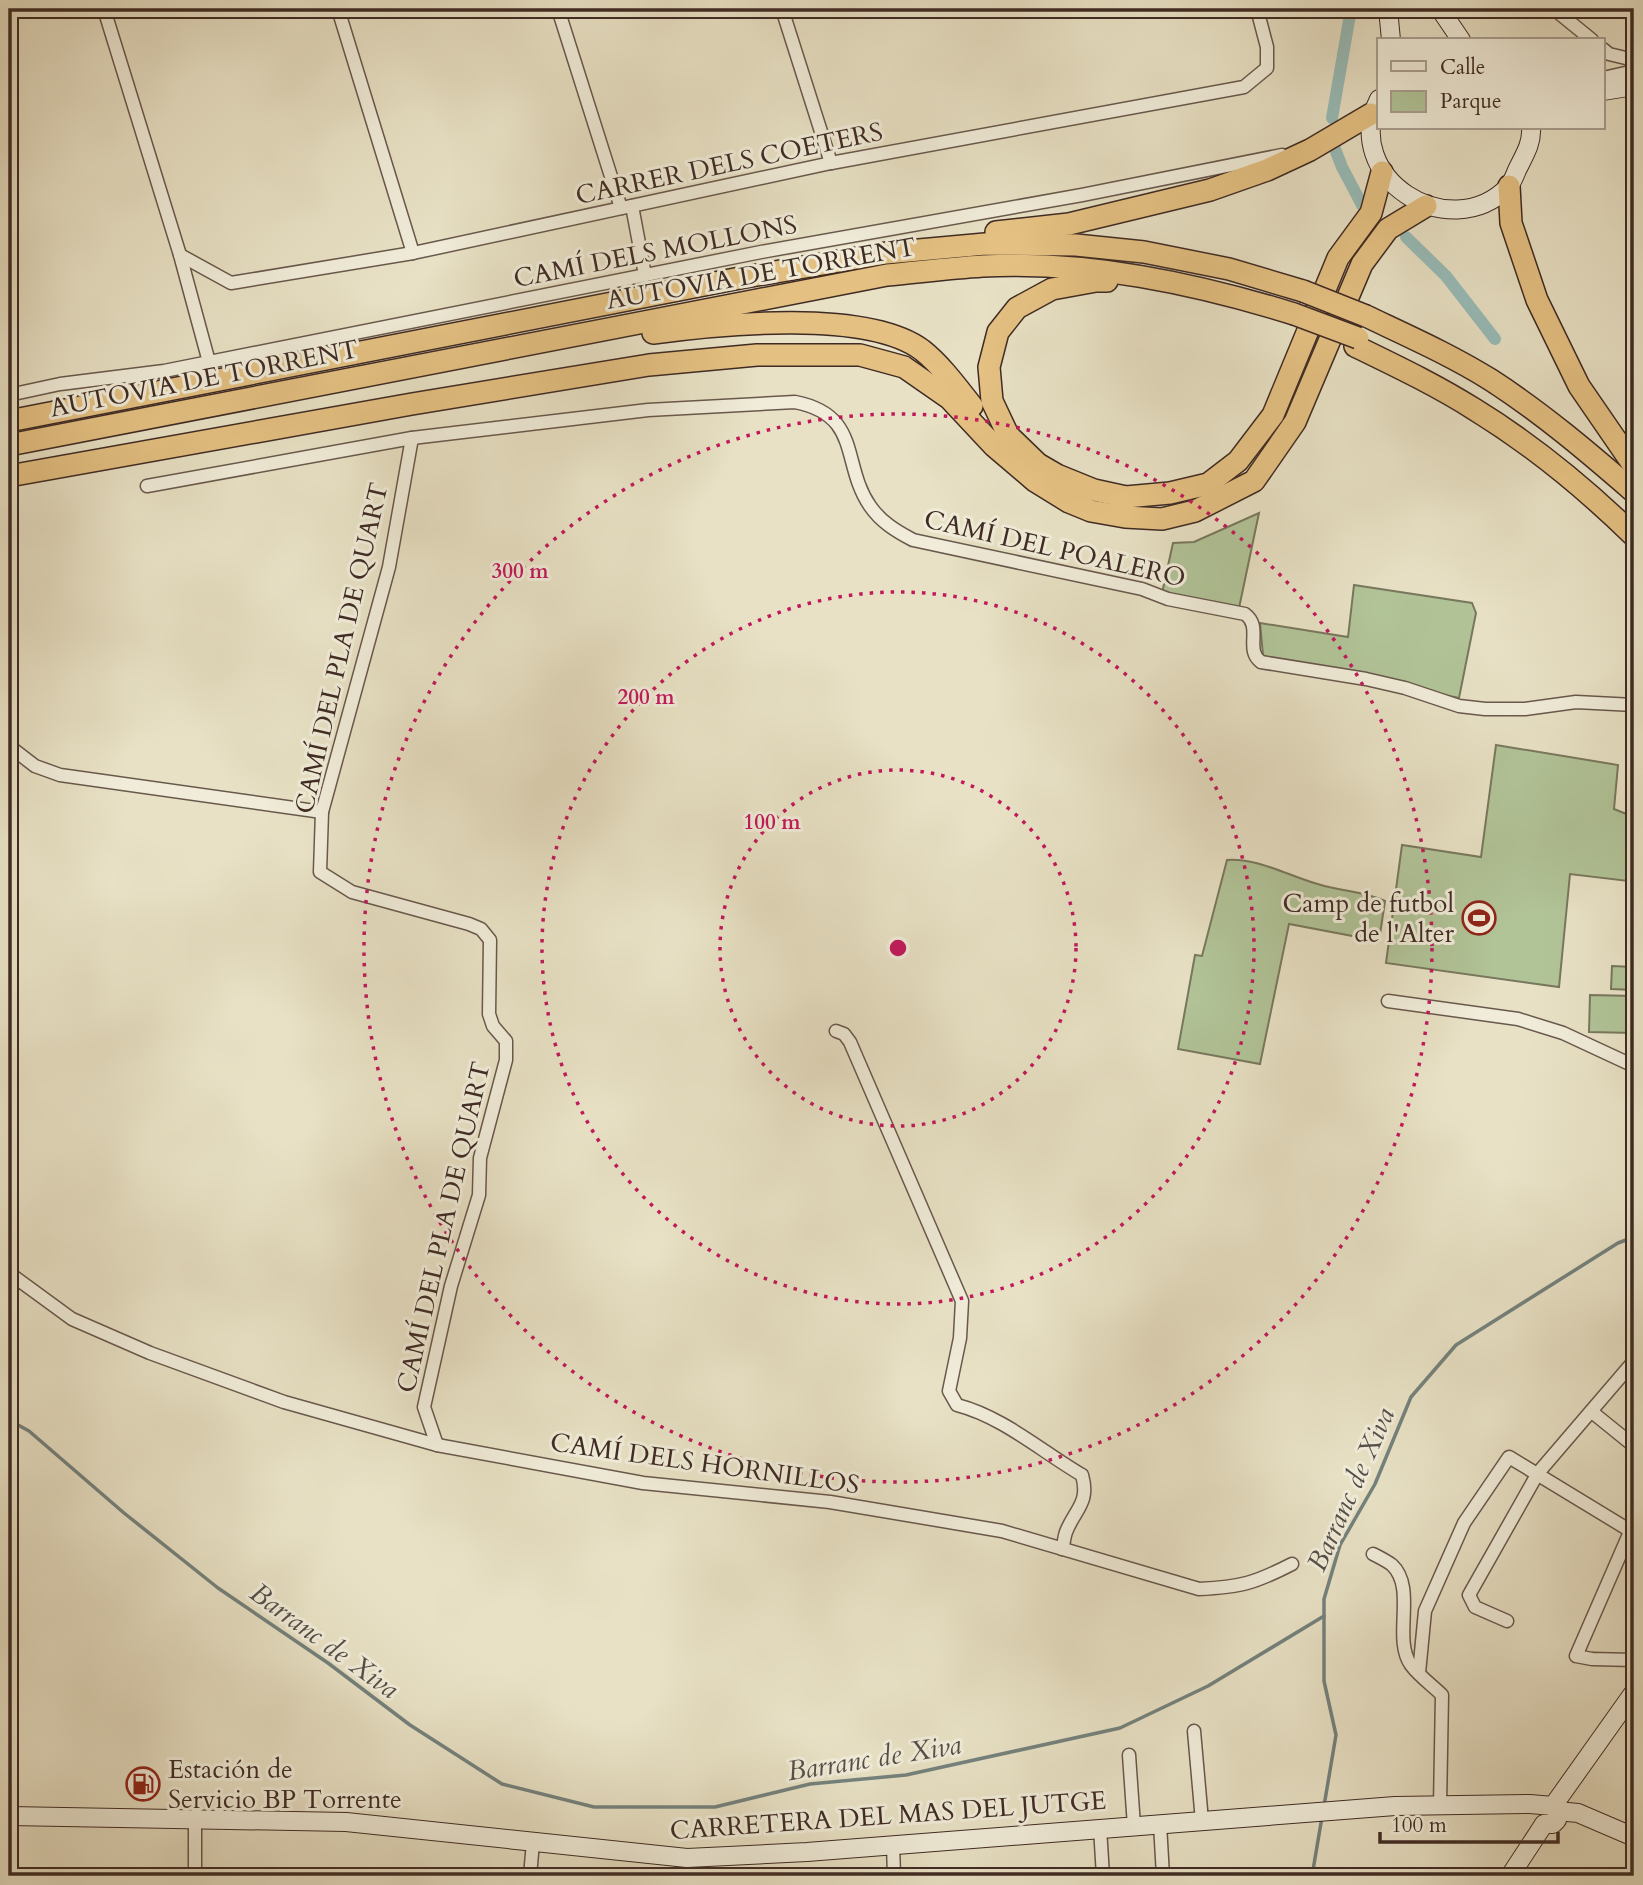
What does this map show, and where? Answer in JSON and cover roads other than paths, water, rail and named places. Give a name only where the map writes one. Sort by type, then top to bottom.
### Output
[{"type":"highway","points":[[740,278],[776,265],[883,245],[1069,225],[1210,190],[1266,170],[1310,150],[1375,106]]},
{"type":"highway","points":[[1293,318],[1136,284],[1096,281],[1052,289],[1017,308],[998,332],[989,368],[992,401],[1008,435],[1038,464],[1094,491],[1126,497],[1170,494],[1208,484],[1238,461],[1273,415],[1338,258],[1371,213],[1382,172]]},
{"type":"highway","points":[[1509,186],[1511,223],[1537,300],[1578,386],[1634,466]]},
{"type":"highway","points":[[9,476],[649,365],[757,355],[860,355],[893,364],[950,399],[994,446],[1035,481],[1069,502],[1091,511],[1125,517],[1162,519],[1195,511],[1254,481],[1295,422],[1362,264],[1388,229],[1426,206]]},
{"type":"highway","name":"AUTOVIA DE TORRENT","points":[[9,421],[740,278],[886,253],[985,244],[1076,245],[1144,253],[1229,269],[1303,291],[1366,316],[1430,346],[1490,379],[1568,434],[1634,492]]},
{"type":"highway","name":"AUTOVIA DE TORRENT","points":[[9,444],[887,275],[985,266],[1071,268],[1139,275],[1226,293],[1422,368],[1479,401],[1559,457],[1634,523]]},
{"type":"highway","points":[[402,369],[452,367],[697,327],[824,323],[877,329],[921,349],[1035,481]]},
{"type":"highway","points":[[1357,342],[1476,410],[1554,465],[1634,536]]},
{"type":"street","points":[[104,9],[180,255],[209,362]]},
{"type":"street","points":[[338,9],[413,253]]},
{"type":"street","points":[[558,9],[627,207],[645,275]]},
{"type":"street","points":[[782,9],[831,163]]},
{"type":"street","name":"CARRER DELS COETERS","points":[[180,255],[231,282],[413,253],[831,163],[1244,87],[1267,68],[1267,47],[1256,9]]},
{"type":"street","points":[[1388,9],[1391,38]]},
{"type":"street","points":[[1440,9],[1460,38]]},
{"type":"street","points":[[1554,9],[1590,38]]},
{"type":"street","points":[[1606,52],[1634,60]]},
{"type":"street","points":[[1604,78],[1634,71]]},
{"type":"street","points":[[1604,91],[1634,86]]},
{"type":"street","points":[[1375,106],[1371,144],[1382,172],[1401,193],[1426,206],[1455,210],[1484,203],[1509,186],[1536,132]]},
{"type":"street","name":"CAMÍ DELS MOLLONS","points":[[9,395],[60,384],[164,371],[645,275],[1082,195],[1310,150]]},
{"type":"street","name":"CAMÍ DEL POALERO","points":[[412,438],[649,410],[737,404],[804,404],[828,416],[843,432],[858,481],[869,505],[891,528],[913,540],[1142,589],[1168,599],[1245,614],[1251,618],[1254,625],[1253,651],[1255,658],[1261,662],[1366,679],[1405,688],[1459,706],[1485,709],[1525,709],[1576,702],[1634,705]]},
{"type":"street","points":[[146,486],[412,438]]},
{"type":"street","name":"CAMÍ DEL PLA DE QUART","points":[[412,438],[389,568],[322,812],[320,872],[352,892],[481,929],[490,940],[489,1014],[493,1026],[506,1041],[506,1060],[483,1141],[479,1195],[451,1286],[424,1407],[437,1445]]},
{"type":"street","points":[[9,746],[35,766],[60,775],[322,812]]},
{"type":"street","points":[[1388,1001],[1518,1018],[1563,1033],[1634,1066]]},
{"type":"street","points":[[836,1031],[844,1034],[850,1042],[962,1301],[960,1338],[949,1391],[957,1405],[978,1410],[997,1420],[1082,1475],[1084,1500],[1066,1531],[1062,1549]]},
{"type":"street","name":"CAMÍ DELS HORNILLOS","points":[[9,1273],[72,1319],[150,1353],[284,1402],[437,1445],[643,1483],[830,1502],[1002,1531],[1199,1589],[1232,1587],[1260,1581],[1292,1564]]},
{"type":"street","points":[[1507,1622],[1475,1607],[1469,1595],[1538,1473],[1634,1361]]},
{"type":"street","points":[[1592,1412],[1634,1446]]},
{"type":"street","points":[[1419,1673],[1425,1611],[1464,1523],[1509,1457],[1633,1531],[1576,1656],[1634,1660]]},
{"type":"street","points":[[1373,1554],[1392,1565],[1400,1577],[1403,1594],[1403,1639],[1409,1664],[1443,1695],[1440,1806]]},
{"type":"street","points":[[1510,1876],[1550,1812],[1634,1692]]},
{"type":"street","points":[[1194,1731],[1202,1821]]},
{"type":"street","points":[[1129,1755],[1134,1826]]},
{"type":"street","name":"CARRETERA DEL MAS DEL JUTGE","points":[[9,1816],[346,1822],[687,1858],[723,1858],[1395,1806],[1578,1813],[1634,1837]]},
{"type":"street","points":[[195,1820],[195,1876]]},
{"type":"street","points":[[1160,1824],[1163,1876]]},
{"type":"street","points":[[1100,1828],[1103,1876]]},
{"type":"street","points":[[530,1876],[533,1842]]},
{"type":"street","points":[[892,1845],[894,1876]]},
{"type":"waterway","points":[[1332,118],[1351,9]]},
{"type":"waterway","points":[[1335,149],[1362,205]]},
{"type":"waterway","points":[[1406,237],[1446,276],[1495,339]]},
{"type":"waterway","name":"Barranc de Xiva","points":[[1324,1806],[1336,1735],[1324,1681],[1324,1599],[1340,1545],[1375,1484],[1411,1397],[1456,1345],[1618,1243],[1634,1237]]},
{"type":"waterway","name":"Barranc de Xiva","points":[[9,1420],[29,1431],[124,1513],[218,1588],[328,1663],[410,1725],[502,1784],[594,1807],[715,1807],[810,1784],[906,1775],[1120,1728],[1208,1686],[1324,1616]]},
{"type":"waterway","points":[[1312,1876],[1322,1817]]},
{"type":"place","name":"Camp de futbol de l'Alter","points":[[1479,918]]},
{"type":"place","name":"Estación de Servicio BP Torrente","points":[[143,1784]]}]
